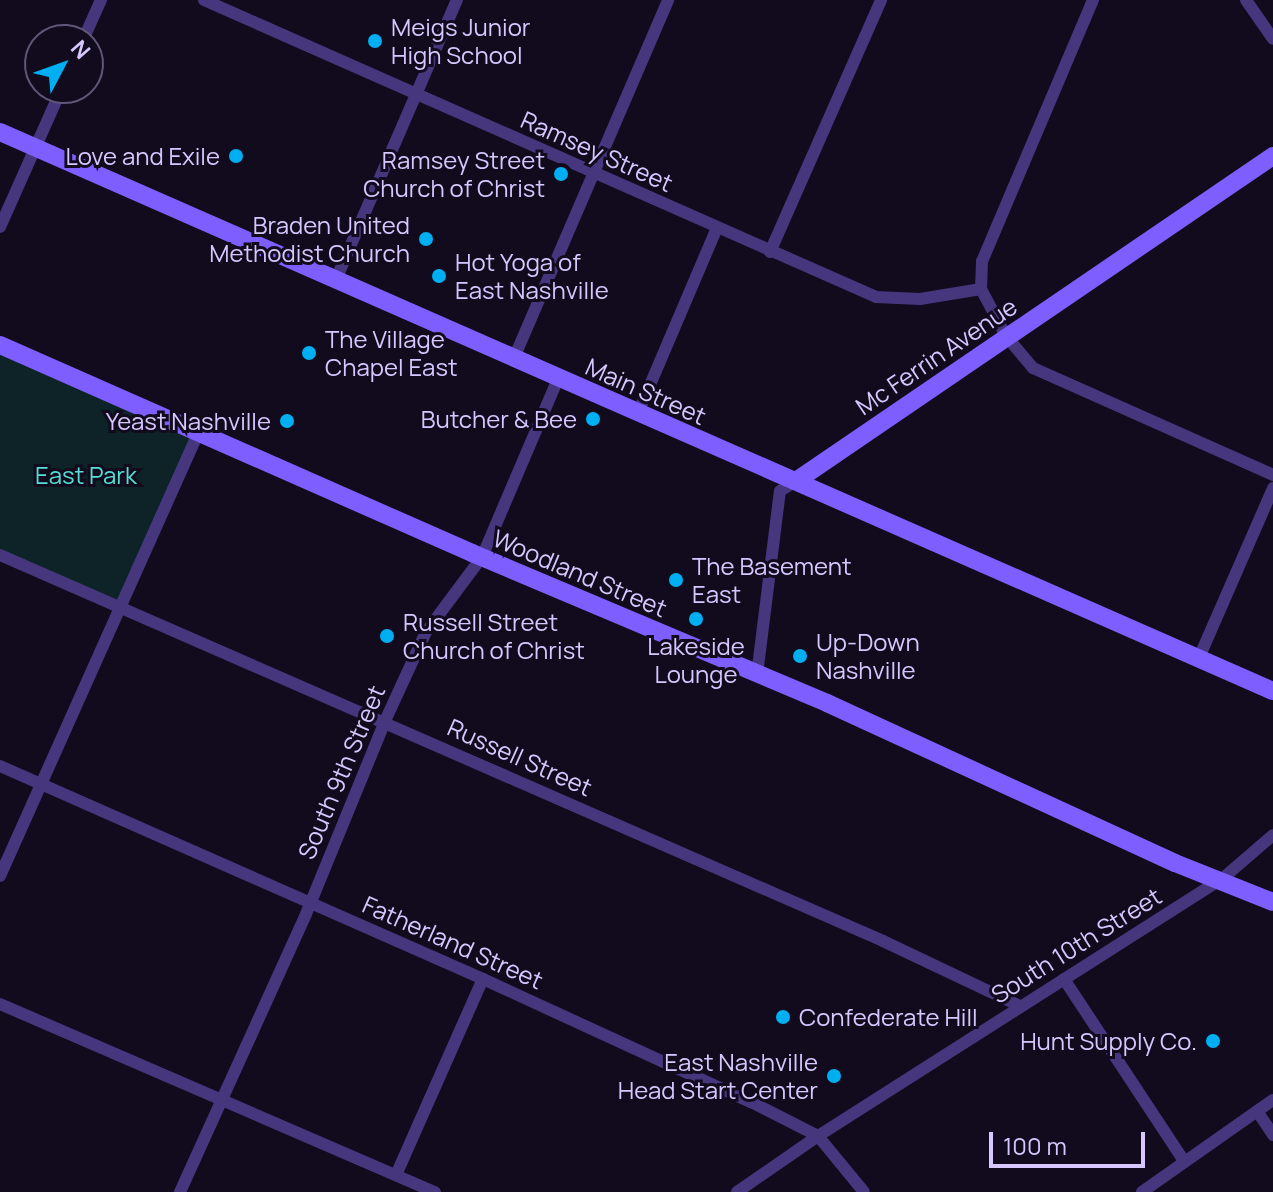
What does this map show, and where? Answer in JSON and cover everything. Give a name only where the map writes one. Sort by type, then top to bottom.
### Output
[{"type":"street","points":[[90,24],[101,0]]},
{"type":"street","name":"Ramsey Street","points":[[204,0],[876,297],[931,298],[981,289]]},
{"type":"street","points":[[337,277],[457,0]]},
{"type":"street","points":[[514,358],[668,0]]},
{"type":"street","points":[[770,252],[881,0]]},
{"type":"street","points":[[1093,0],[982,261],[981,289],[1006,336],[1033,368],[1273,475]]},
{"type":"street","points":[[1246,0],[1273,39]]},
{"type":"street","points":[[0,227],[55,104]]},
{"type":"street","name":"Main Street","points":[[0,132],[337,277],[558,379],[1273,691]]},
{"type":"street","name":"Mc Ferrin Avenue","points":[[757,675],[780,491],[1273,156]]},
{"type":"street","points":[[638,413],[717,228]]},
{"type":"street","name":"Woodland Street","points":[[0,345],[482,557],[827,703],[1175,863],[1222,879],[1273,902]]},
{"type":"street","name":"South 9th Street","points":[[180,1192],[426,632],[482,557],[558,379]]},
{"type":"street","points":[[0,876],[199,432]]},
{"type":"street","points":[[1198,660],[1273,488]]},
{"type":"street","name":"Russell Street","points":[[0,555],[385,721],[1020,1006]]},
{"type":"street","name":"Fatherland Street","points":[[0,766],[483,979],[818,1136],[864,1192]]},
{"type":"street","name":"South 10th Street","points":[[737,1192],[818,1136],[1222,879],[1273,835]]},
{"type":"street","points":[[396,1175],[483,979]]},
{"type":"street","points":[[1064,979],[1184,1161]]},
{"type":"street","points":[[0,1004],[435,1192]]},
{"type":"street","points":[[1142,1192],[1273,1100]]},
{"type":"street","points":[[1257,1111],[1273,1135]]},
{"type":"green space","name":"East Park","points":[[0,345],[199,432],[119,608],[0,555]]},
{"type":"place","name":"Meigs Junior High School","points":[[375,41]]},
{"type":"place","name":"Love and Exile","points":[[236,156]]},
{"type":"place","name":"Ramsey Street Church of Christ","points":[[561,174]]},
{"type":"place","name":"Braden United Methodist Church","points":[[426,239]]},
{"type":"place","name":"Hot Yoga of East Nashville","points":[[439,276]]},
{"type":"place","name":"The Village Chapel East","points":[[309,353]]},
{"type":"place","name":"Butcher & Bee","points":[[593,419]]},
{"type":"place","name":"Yeast Nashville","points":[[287,421]]},
{"type":"place","name":"The Basement East","points":[[676,580]]},
{"type":"place","name":"Lakeside Lounge","points":[[696,619]]},
{"type":"place","name":"Russell Street Church of Christ","points":[[387,636]]},
{"type":"place","name":"Up-Down Nashville","points":[[800,656]]},
{"type":"place","name":"Confederate Hill","points":[[783,1017]]},
{"type":"place","name":"Hunt Supply Co.","points":[[1213,1041]]},
{"type":"place","name":"East Nashville Head Start Center","points":[[834,1076]]}]
